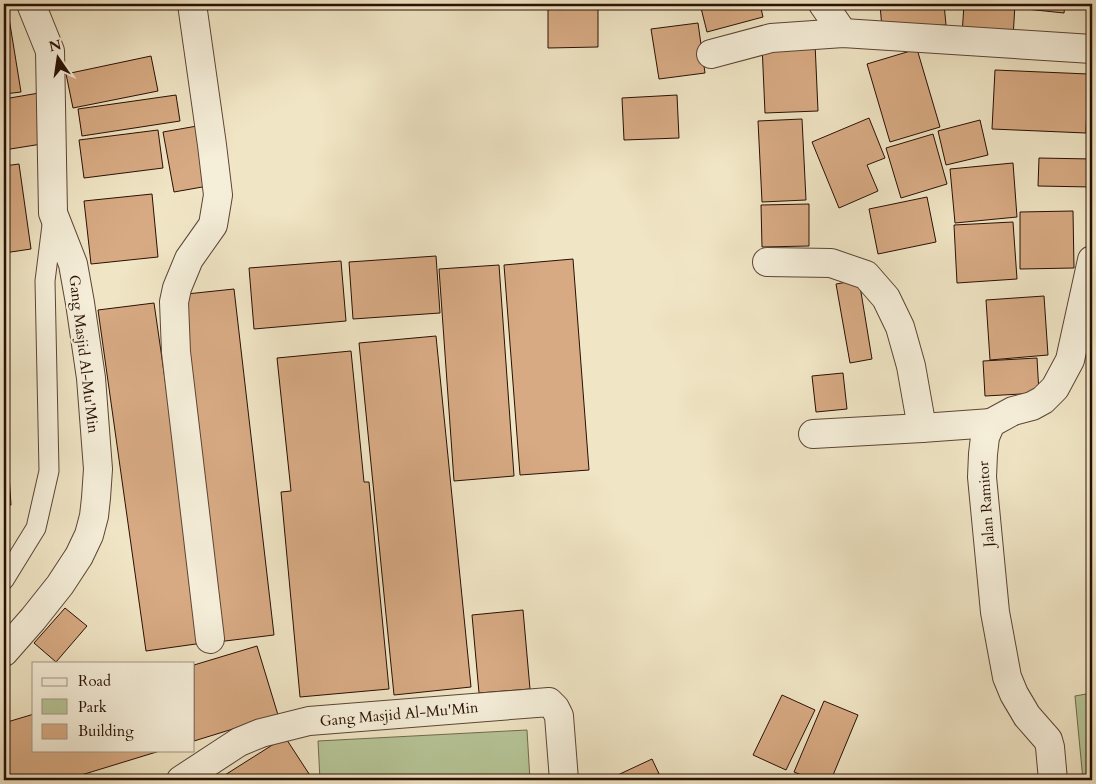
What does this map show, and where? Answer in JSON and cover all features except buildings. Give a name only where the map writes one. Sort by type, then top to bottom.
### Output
[{"type":"street","name":"Gang Masjid Al-Mu'Min","points":[[4,652],[60,585],[80,556],[89,535],[94,516],[98,469],[91,378],[73,264],[53,213],[50,50],[31,4]]},
{"type":"street","points":[[192,4],[218,195],[213,225],[189,259],[177,288],[174,302],[176,352],[210,639]]},
{"type":"street","points":[[823,4],[843,33]]},
{"type":"street","points":[[711,54],[771,38],[843,33],[1092,49]]},
{"type":"street","points":[[813,434],[991,423],[1013,411],[1032,406],[1044,400],[1055,388],[1070,360],[1092,260]]},
{"type":"street","points":[[767,262],[831,263],[866,275],[886,298],[900,327],[911,366],[922,428]]},
{"type":"street","name":"Jalan Ramitor","points":[[991,423],[985,437],[982,477],[995,612],[1007,677],[1014,694],[1027,716],[1048,740],[1053,780]]},
{"type":"street","name":"Gang Masjid Al-Mu'Min","points":[[181,780],[239,742],[261,733],[309,721],[548,702],[556,708],[560,716],[564,780]]},
{"type":"lane","points":[[4,580],[36,528],[49,471],[45,280],[53,213]]},
{"type":"green space","points":[[1092,693],[1092,780],[1083,780],[1075,696]]},
{"type":"green space","points":[[527,730],[530,780],[320,780],[318,741]]}]
